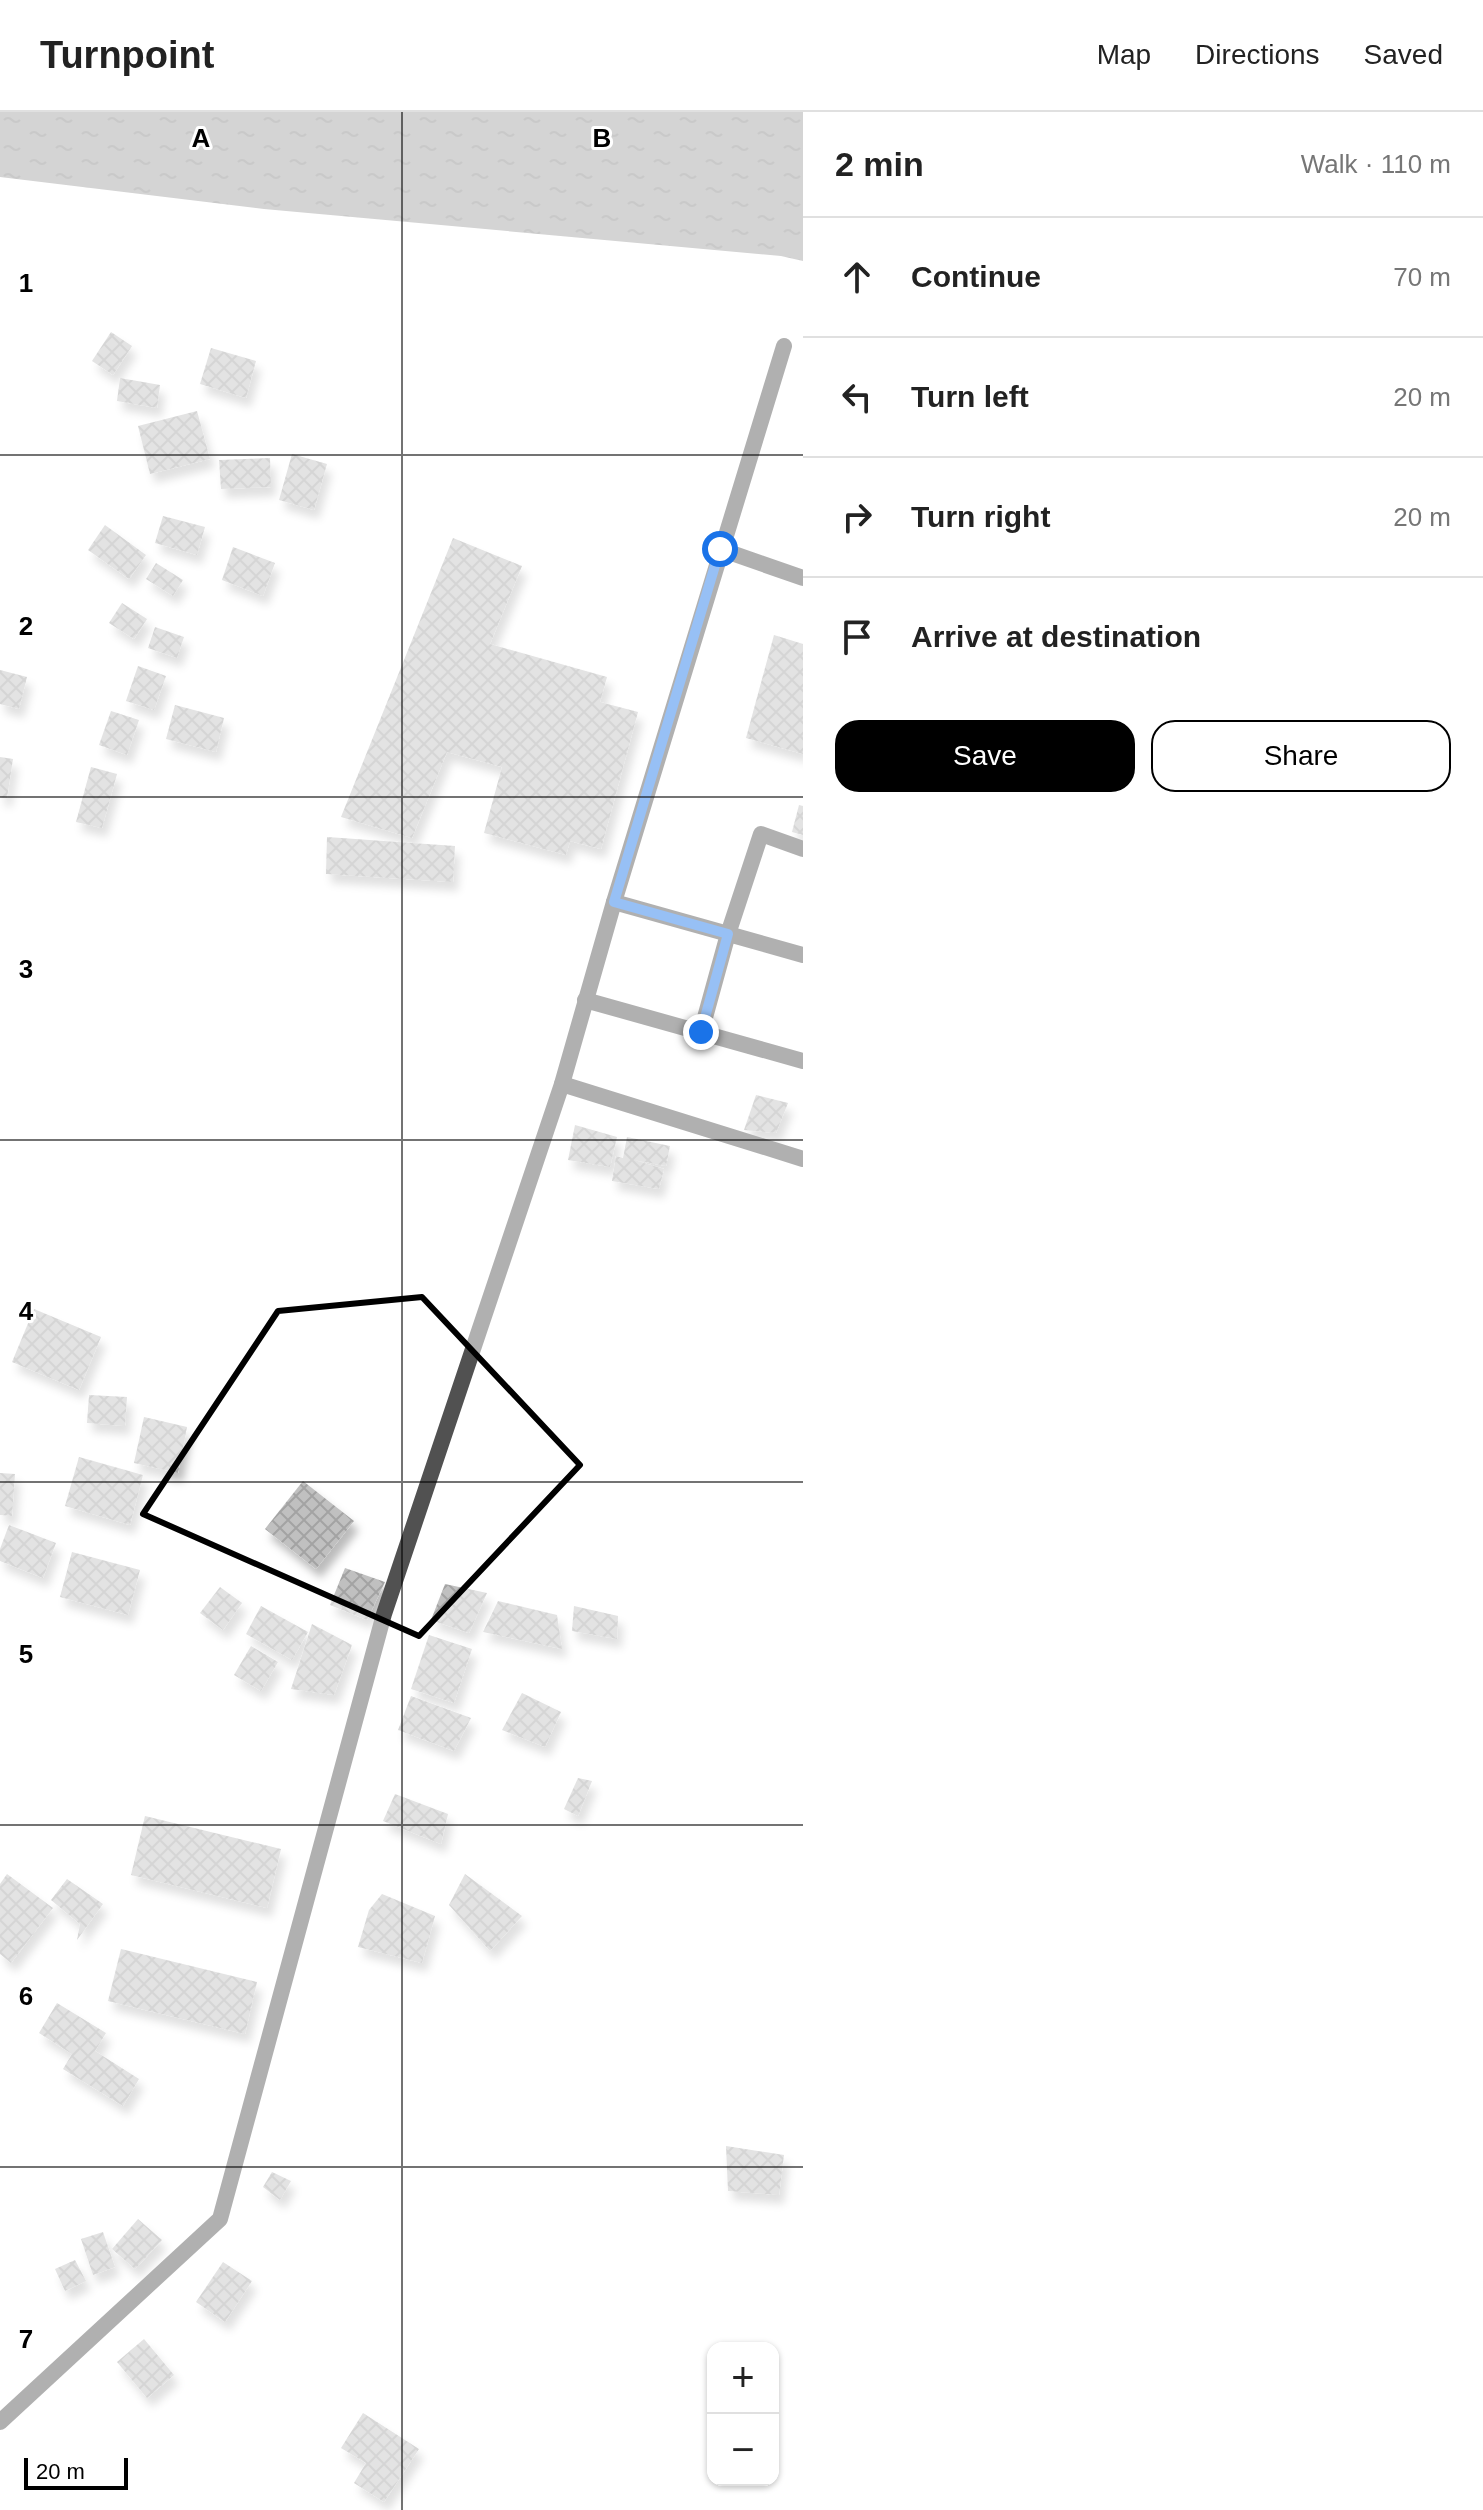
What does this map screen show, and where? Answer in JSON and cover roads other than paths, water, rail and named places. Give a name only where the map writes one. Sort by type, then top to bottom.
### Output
[{"type":"street","points":[[0,2422],[220,2219],[384,1614],[562,1084],[720,549],[784,346]]},
{"type":"street","points":[[720,549],[803,578]]},
{"type":"street","points":[[701,1032],[728,934],[761,834],[803,849]]},
{"type":"street","points":[[614,902],[803,955]]},
{"type":"street","points":[[585,1000],[803,1061]]},
{"type":"street","points":[[562,1084],[803,1159]]},
{"type":"water","points":[[0,112],[803,112],[803,261],[781,256],[264,209],[0,177]]}]
